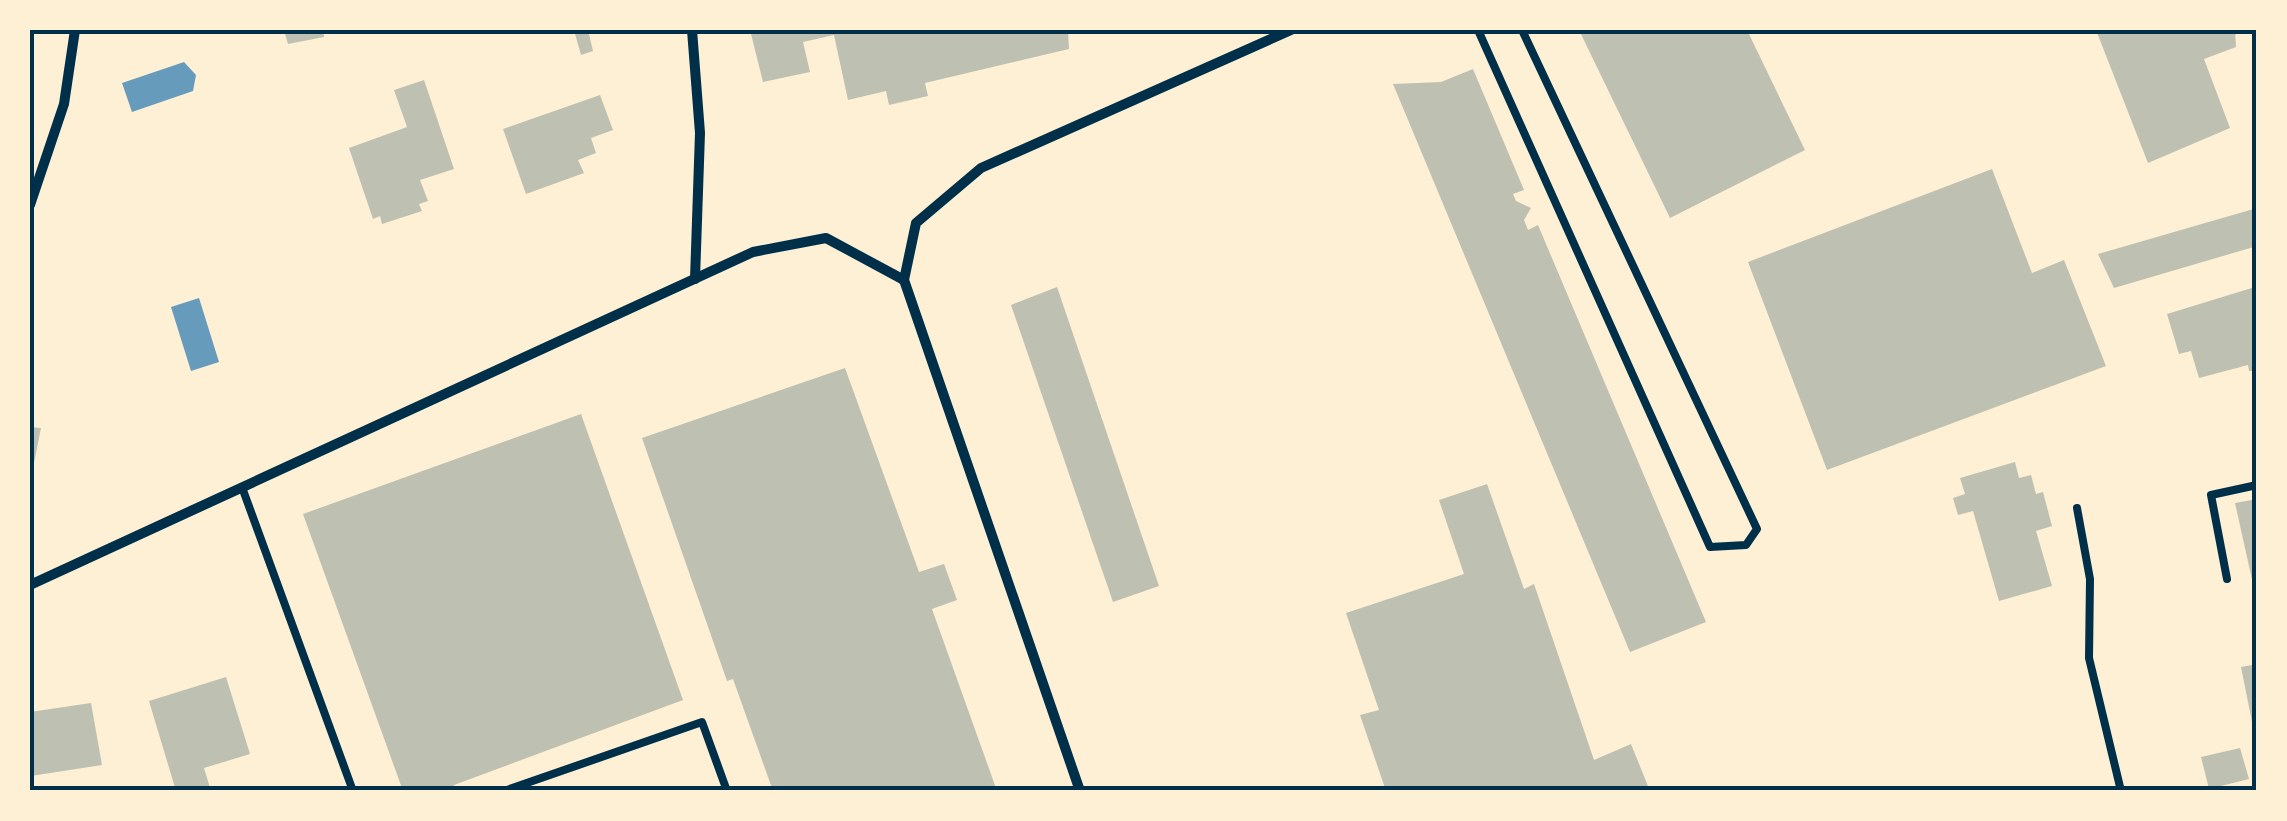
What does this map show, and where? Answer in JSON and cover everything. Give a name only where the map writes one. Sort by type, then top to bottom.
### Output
[{"type":"street","points":[[30,205],[64,104],[75,30]]},
{"type":"street","points":[[692,30],[700,133],[694,279]]},
{"type":"street","points":[[1080,791],[904,280],[916,223],[981,168],[1291,30]]},
{"type":"street","points":[[30,585],[753,252],[826,238],[904,280]]},
{"type":"lane","points":[[1478,30],[1710,547],[1746,545],[1758,530],[1522,30]]},
{"type":"lane","points":[[2227,578],[2211,496],[2257,485]]},
{"type":"lane","points":[[242,490],[353,791]]},
{"type":"lane","points":[[2077,508],[2090,579],[2089,658],[2121,791]]},
{"type":"lane","points":[[504,791],[702,722],[727,791]]},
{"type":"water","points":[[184,62],[196,75],[193,91],[132,112],[122,83]]},
{"type":"water","points":[[199,298],[219,362],[191,371],[171,307]]},
{"type":"building","points":[[284,30],[323,30],[324,37],[288,44]]},
{"type":"building","points":[[574,30],[588,30],[593,51],[581,55]]},
{"type":"building","points":[[750,30],[1068,30],[1069,49],[925,83],[928,96],[889,105],[886,91],[848,100],[834,35],[803,42],[810,72],[763,82]]},
{"type":"building","points":[[1579,30],[1747,30],[1805,150],[1670,218]]},
{"type":"building","points":[[2096,30],[2235,30],[2236,47],[2204,59],[2230,128],[2148,163]]},
{"type":"building","points":[[1473,69],[1524,190],[1513,194],[1516,201],[1531,208],[1524,220],[1528,230],[1538,225],[1706,622],[1630,652],[1393,84],[1441,82]]},
{"type":"building","points":[[424,80],[454,169],[420,180],[428,201],[419,204],[422,211],[382,224],[380,216],[373,219],[349,148],[407,127],[394,90]]},
{"type":"building","points":[[600,95],[613,130],[591,138],[596,153],[578,160],[584,173],[526,194],[503,129]]},
{"type":"building","points":[[1992,169],[2032,273],[2064,260],[2106,366],[1827,470],[1748,262]]},
{"type":"building","points":[[2257,208],[2257,246],[2114,288],[2098,254]]},
{"type":"building","points":[[1057,287],[1159,586],[1113,602],[1011,305]]},
{"type":"building","points":[[2255,287],[2257,371],[2249,371],[2248,365],[2199,378],[2191,351],[2179,354],[2167,314]]},
{"type":"building","points":[[845,368],[919,572],[944,564],[957,600],[932,609],[997,791],[773,791],[733,679],[727,681],[642,438]]},
{"type":"building","points":[[581,414],[683,700],[454,785],[455,791],[403,791],[303,514]]},
{"type":"building","points":[[30,427],[41,428],[32,473],[30,473]]},
{"type":"building","points":[[2015,462],[2019,478],[2031,475],[2036,494],[2043,492],[2052,526],[2036,531],[2052,586],[1999,601],[1973,511],[1958,515],[1953,498],[1965,494],[1960,478]]},
{"type":"building","points":[[1487,484],[1524,589],[1534,584],[1594,760],[1631,744],[1650,791],[1386,791],[1360,715],[1379,710],[1346,613],[1464,574],[1439,500]]},
{"type":"building","points":[[2257,499],[2257,593],[2255,593],[2235,503]]},
{"type":"building","points":[[2257,664],[2257,737],[2255,737],[2241,667]]},
{"type":"building","points":[[226,677],[250,754],[204,768],[211,791],[176,791],[149,701]]},
{"type":"building","points":[[91,703],[102,765],[31,776],[30,712]]},
{"type":"building","points":[[2240,748],[2249,779],[2209,789],[2201,757]]}]
